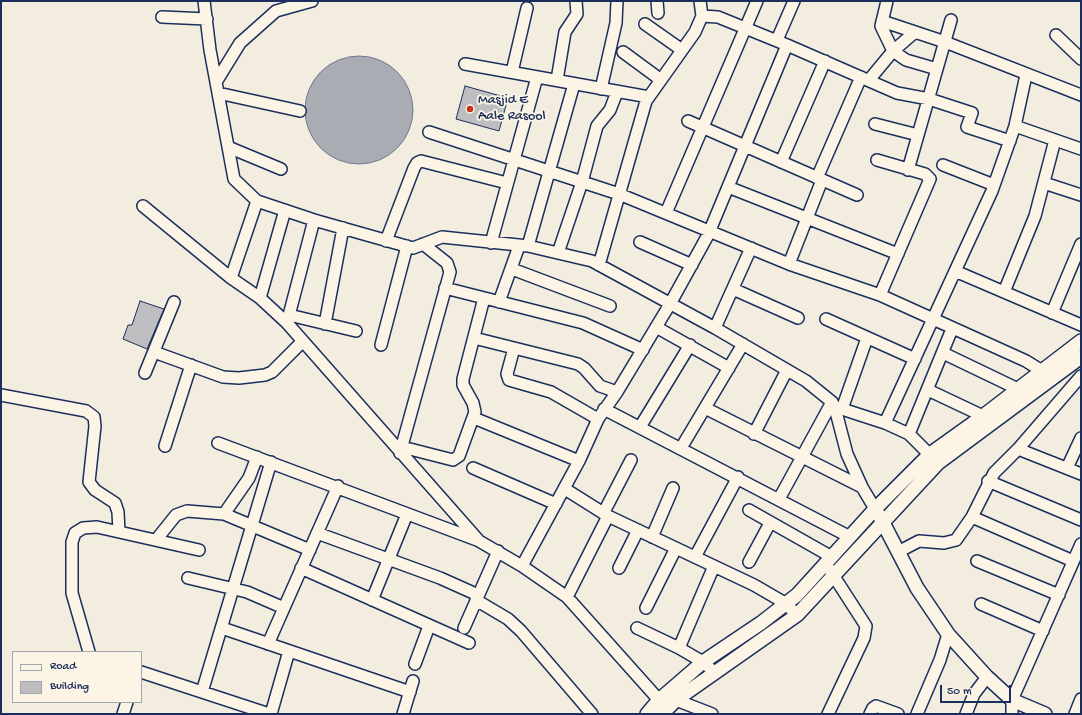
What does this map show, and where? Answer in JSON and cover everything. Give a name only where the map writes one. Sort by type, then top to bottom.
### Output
[{"type":"street","points":[[204,1],[216,82],[234,179],[257,201],[314,220],[413,248],[442,237],[523,246],[592,261],[715,328],[806,381],[836,407],[885,423],[909,434],[934,458]]},
{"type":"street","points":[[216,82],[240,43],[276,11],[312,1]]},
{"type":"street","points":[[558,80],[566,32],[577,14],[576,1]]},
{"type":"street","points":[[601,89],[616,23],[617,1]]},
{"type":"street","points":[[657,1],[658,13]]},
{"type":"street","points":[[599,265],[646,101],[695,32],[702,16],[700,1]]},
{"type":"street","points":[[666,213],[757,1]]},
{"type":"street","points":[[777,40],[794,1]]},
{"type":"street","points":[[887,1],[882,21],[882,30],[893,51],[906,60],[937,69]]},
{"type":"street","points":[[512,72],[527,8]]},
{"type":"street","points":[[702,16],[718,17],[777,40],[896,93],[928,99],[972,113],[967,127],[1010,142]]},
{"type":"street","points":[[162,17],[207,19]]},
{"type":"street","points":[[908,170],[951,20]]},
{"type":"street","points":[[882,21],[945,42],[1026,75],[1081,95]]},
{"type":"street","points":[[645,24],[682,50]]},
{"type":"street","points":[[789,264],[807,218],[819,179],[865,78],[893,51],[916,32]]},
{"type":"street","points":[[1056,35],[1081,59]]},
{"type":"street","points":[[522,566],[565,489],[601,414],[617,392],[670,304],[710,231],[787,45]]},
{"type":"street","points":[[623,52],[661,80]]},
{"type":"street","points":[[781,162],[825,61]]},
{"type":"street","points":[[465,64],[649,97]]},
{"type":"street","points":[[885,423],[994,185],[1015,126],[1026,75]]},
{"type":"street","points":[[490,243],[537,77]]},
{"type":"street","points":[[499,302],[523,246],[549,170],[574,84]]},
{"type":"street","points":[[558,253],[582,182],[597,126],[610,110],[617,92]]},
{"type":"street","points":[[218,93],[300,111]]},
{"type":"street","points":[[688,121],[857,195]]},
{"type":"street","points":[[875,124],[918,135]]},
{"type":"street","points":[[1015,126],[1081,149]]},
{"type":"street","points":[[429,132],[619,194],[789,264],[880,295],[932,320],[1026,361],[1042,371]]},
{"type":"street","points":[[1004,292],[1035,216],[1055,140]]},
{"type":"street","points":[[228,147],[281,169]]},
{"type":"street","points":[[877,160],[925,174],[930,180],[880,295]]},
{"type":"street","points":[[386,241],[414,168],[417,163],[421,161],[507,183]]},
{"type":"street","points":[[943,165],[994,185]]},
{"type":"street","points":[[1044,183],[1081,196]]},
{"type":"street","points":[[728,188],[898,254]]},
{"type":"street","points":[[231,278],[257,201]]},
{"type":"street","points":[[142,206],[231,278],[288,319],[303,341],[401,450],[479,541]]},
{"type":"street","points":[[260,298],[285,210]]},
{"type":"street","points":[[288,319],[314,220]]},
{"type":"street","points":[[325,324],[344,228]]},
{"type":"street","points":[[640,242],[692,264]]},
{"type":"street","points":[[401,450],[445,288],[449,268],[447,263],[423,244]]},
{"type":"street","points":[[1052,313],[1081,244]]},
{"type":"street","points":[[381,345],[407,246]]},
{"type":"street","points":[[715,328],[751,248]]},
{"type":"street","points":[[512,269],[610,306]]},
{"type":"street","points":[[955,271],[1081,325]]},
{"type":"street","points":[[445,288],[583,323],[642,350]]},
{"type":"street","points":[[733,289],[798,318]]},
{"type":"street","points":[[401,450],[453,460],[457,459],[474,418],[475,408],[463,385],[463,379],[484,298]]},
{"type":"street","points":[[145,372],[174,302]]},
{"type":"street","points":[[288,319],[325,324],[356,331]]},
{"type":"street","points":[[826,319],[915,359]]},
{"type":"street","points":[[656,327],[729,368]]},
{"type":"street","points":[[909,434],[952,329]]},
{"type":"street","points":[[474,338],[578,364],[600,386],[617,392]]},
{"type":"street","points":[[779,499],[802,458],[836,407],[867,338]]},
{"type":"street","points":[[154,352],[191,366],[230,378],[265,375],[278,367],[303,341]]},
{"type":"street","points":[[681,448],[743,344]]},
{"type":"street","points":[[666,705],[703,662],[761,623],[785,603],[797,596],[875,509],[983,416],[1079,344]]},
{"type":"street","points":[[640,427],[690,346]]},
{"type":"street","points":[[514,348],[507,374],[509,380],[551,392],[601,414],[640,427],[850,537]]},
{"type":"street","points":[[943,353],[1018,389]]},
{"type":"street","points":[[647,714],[666,705],[797,615],[883,523],[934,458],[1081,357]]},
{"type":"street","points":[[165,446],[191,366]]},
{"type":"street","points":[[754,434],[787,370]]},
{"type":"street","points":[[898,552],[919,541],[953,542],[972,517],[988,481],[994,472],[1018,449],[1081,376]]},
{"type":"street","points":[[928,390],[983,416]]},
{"type":"street","points":[[1,395],[86,411],[94,417],[95,426],[89,482],[95,490],[115,503],[118,512],[119,532]]},
{"type":"street","points":[[836,407],[847,454],[862,487],[883,523],[917,588],[948,634],[987,677],[1012,700],[1045,714]]},
{"type":"street","points":[[705,408],[754,434],[862,487]]},
{"type":"street","points":[[474,418],[579,461]]},
{"type":"street","points":[[1067,468],[1081,438]]},
{"type":"street","points":[[218,443],[338,486],[479,541],[498,551],[567,597],[666,705],[712,714]]},
{"type":"street","points":[[1018,449],[1081,474]]},
{"type":"street","points":[[224,514],[249,478],[257,457]]},
{"type":"street","points":[[567,597],[632,460]]},
{"type":"street","points":[[202,692],[271,462]]},
{"type":"street","points":[[473,468],[556,504]]},
{"type":"street","points":[[695,557],[738,477]]},
{"type":"street","points":[[988,481],[1081,520]]},
{"type":"street","points":[[268,644],[338,486]]},
{"type":"street","points":[[652,537],[673,488]]},
{"type":"street","points":[[565,489],[606,514],[739,577],[785,603],[797,615]]},
{"type":"street","points":[[748,510],[829,560],[834,574],[866,626],[866,632],[828,714]]},
{"type":"street","points":[[156,540],[176,515],[181,512],[224,514],[310,550]]},
{"type":"street","points":[[372,600],[407,514]]},
{"type":"street","points":[[972,517],[1074,561]]},
{"type":"street","points":[[749,562],[770,523]]},
{"type":"street","points":[[88,651],[72,593],[72,537],[78,530],[90,527],[199,550]]},
{"type":"street","points":[[619,568],[638,530]]},
{"type":"street","points":[[317,533],[440,578],[477,598],[508,618],[521,631],[592,714]]},
{"type":"street","points":[[1012,714],[1012,700],[1081,544]]},
{"type":"street","points":[[646,608],[676,548]]},
{"type":"street","points":[[464,628],[498,551]]},
{"type":"street","points":[[978,561],[1059,595]]},
{"type":"street","points":[[679,648],[714,566]]},
{"type":"street","points":[[301,568],[469,644]]},
{"type":"street","points":[[188,578],[233,588],[257,596],[284,608]]},
{"type":"street","points":[[981,604],[1043,631]]},
{"type":"street","points":[[415,664],[429,626]]},
{"type":"street","points":[[222,628],[410,692]]},
{"type":"street","points":[[637,628],[679,648],[703,662],[714,672]]},
{"type":"street","points":[[917,714],[940,660],[948,634]]},
{"type":"street","points":[[142,672],[270,714],[289,651]]},
{"type":"street","points":[[966,714],[974,694],[987,677]]},
{"type":"street","points":[[403,714],[413,681]]},
{"type":"street","points":[[1076,714],[1081,699]]},
{"type":"street","points":[[123,714],[127,703]]},
{"type":"street","points":[[870,714],[876,706],[898,714]]},
{"type":"shaded area","points":[[359,56],[380,60],[397,72],[409,89],[413,110],[409,131],[397,148],[380,160],[359,164],[338,160],[321,148],[309,131],[305,110],[309,89],[321,72],[338,60]]},
{"type":"building","name":"Masjid E Aale Rasool","points":[[465,86],[508,98],[499,131],[456,119]]},
{"type":"building","points":[[140,301],[164,309],[147,349],[123,339],[128,325],[132,325]]},
{"type":"place","name":"Masjid E Aale Rasool","points":[[470,109]]}]
